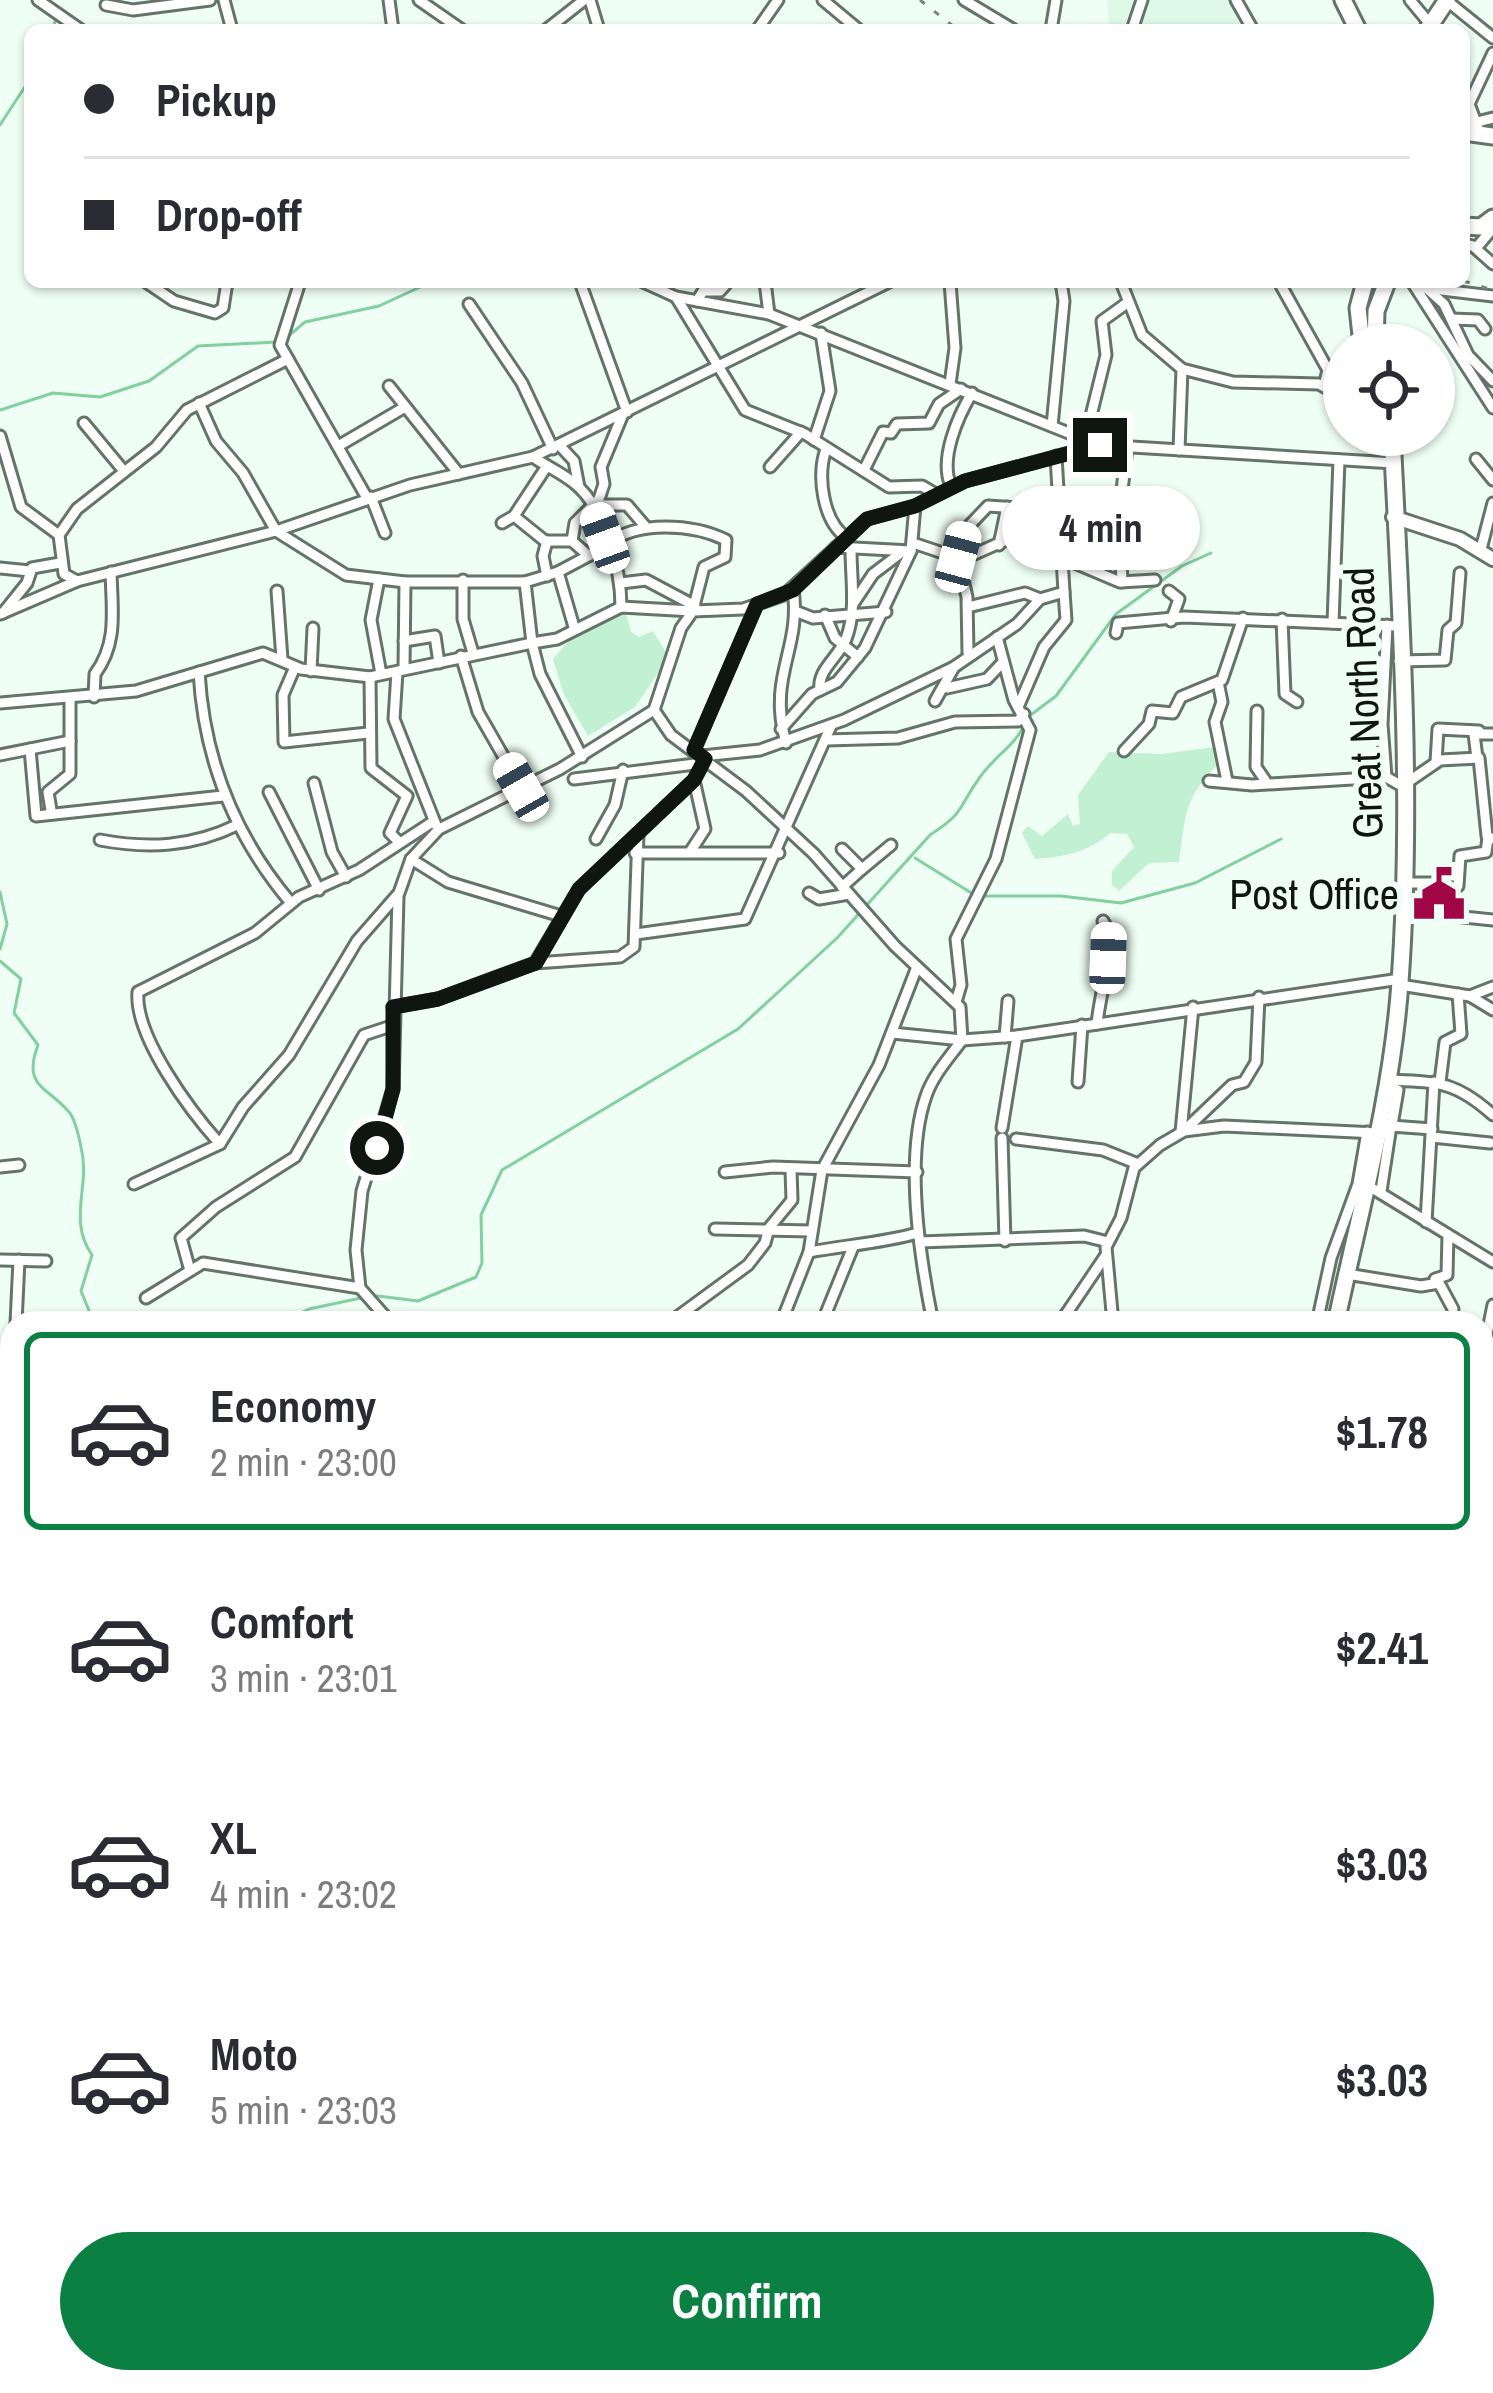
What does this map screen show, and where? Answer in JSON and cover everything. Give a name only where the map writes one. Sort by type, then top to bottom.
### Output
[{"type":"highway","points":[[1359,324],[1363,288]]},
{"type":"highway","points":[[1376,324],[1385,288]]},
{"type":"highway","name":"Great North Road","points":[[1339,1311],[1374,1188],[1400,982],[1402,786],[1399,661],[1393,626],[1394,456]]},
{"type":"main road","points":[[1393,517],[1481,549],[1493,559]]},
{"type":"street","points":[[38,0],[72,24]]},
{"type":"street","points":[[106,5],[133,10],[210,0]]},
{"type":"street","points":[[419,0],[453,24]]},
{"type":"street","points":[[823,0],[852,24]]},
{"type":"street","points":[[1446,0],[1493,38]]},
{"type":"street","points":[[553,24],[582,1]]},
{"type":"street","points":[[968,1],[1004,24]]},
{"type":"street","points":[[1470,97],[1493,53]]},
{"type":"street","points":[[1478,131],[1493,118]]},
{"type":"street","points":[[155,288],[174,301],[215,313],[223,308],[226,288]]},
{"type":"street","points":[[298,288],[278,340],[386,533]]},
{"type":"street","points":[[572,541],[575,523],[595,506],[604,484],[601,467],[625,413],[582,288]]},
{"type":"street","points":[[656,288],[676,297],[769,314],[1100,445],[1394,463]]},
{"type":"street","points":[[697,301],[703,291],[723,288]]},
{"type":"street","points":[[766,288],[769,314]]},
{"type":"street","points":[[1,614],[77,581],[276,531],[369,497],[533,457],[877,288]]},
{"type":"street","points":[[950,288],[961,388],[947,473],[951,486]]},
{"type":"street","points":[[1052,426],[1061,288]]},
{"type":"street","points":[[1123,288],[1142,335],[1183,369],[1233,382],[1323,386]]},
{"type":"street","points":[[1283,288],[1323,361]]},
{"type":"street","points":[[1419,288],[1493,408]]},
{"type":"street","points":[[1420,288],[1452,319],[1467,354],[1493,381]]},
{"type":"street","points":[[1438,288],[1493,296]]},
{"type":"street","points":[[676,297],[745,410],[801,433],[890,487],[922,486],[934,494]]},
{"type":"street","points":[[1085,440],[1106,353],[1102,321],[1127,303]]},
{"type":"street","points":[[469,304],[522,383],[556,448],[574,460],[579,487]]},
{"type":"street","points":[[1452,319],[1478,320],[1485,329]]},
{"type":"street","points":[[814,440],[830,392],[821,333]]},
{"type":"street","points":[[77,581],[60,563],[59,535],[77,509],[156,447],[199,403],[288,359]]},
{"type":"street","points":[[1179,450],[1183,369]]},
{"type":"street","points":[[389,386],[459,474]]},
{"type":"street","points":[[864,470],[883,433],[891,433],[897,424],[929,423],[940,404],[961,388]]},
{"type":"street","points":[[199,403],[216,442],[243,473],[276,531],[330,570],[405,582],[525,582],[553,574],[647,527],[697,531],[726,540],[724,557],[704,567],[695,608],[681,628],[654,710],[582,757],[398,841],[346,877],[291,903],[255,933],[136,996],[182,1100],[220,1144]]},
{"type":"street","points":[[340,445],[405,407]]},
{"type":"street","points":[[84,423],[123,470]]},
{"type":"street","points":[[770,467],[801,433]]},
{"type":"street","points":[[0,436],[21,507],[59,535]]},
{"type":"street","points":[[0,703],[94,697],[262,653],[310,671],[375,675],[557,639],[622,607],[757,604],[793,590],[867,519],[915,506],[951,486],[1100,445]]},
{"type":"street","points":[[1122,582],[1119,516],[1127,448]]},
{"type":"street","points":[[826,449],[821,486],[838,532],[847,538]]},
{"type":"street","points":[[826,740],[898,738],[956,722],[1018,721],[1044,646],[1066,620],[1056,456]]},
{"type":"street","points":[[533,457],[579,487],[595,506],[621,584],[622,607]]},
{"type":"street","points":[[1333,623],[1339,460]]},
{"type":"street","points":[[1476,460],[1493,480]]},
{"type":"street","points":[[502,523],[514,516],[547,466]]},
{"type":"street","points":[[1481,549],[1493,503]]},
{"type":"street","points":[[595,506],[627,505],[647,527]]},
{"type":"street","points":[[968,655],[968,607],[958,559],[974,516],[991,505],[1060,514]]},
{"type":"street","points":[[781,729],[820,690],[837,682],[886,612],[909,549],[915,506]]},
{"type":"street","points":[[999,545],[1007,506]]},
{"type":"street","points":[[836,547],[909,549],[958,559],[999,545],[1060,514]]},
{"type":"street","points":[[514,516],[547,541],[572,541],[588,555]]},
{"type":"street","points":[[547,541],[543,556],[574,627]]},
{"type":"street","points":[[820,690],[821,675],[842,646],[852,609],[873,574],[909,549]]},
{"type":"street","points":[[851,550],[852,609]]},
{"type":"street","points":[[1063,558],[1122,582],[1156,580]]},
{"type":"street","points":[[0,568],[30,571],[43,562],[60,563]]},
{"type":"street","points":[[1,614],[27,583],[30,571]]},
{"type":"street","points":[[94,697],[95,674],[113,642],[110,572]]},
{"type":"street","points":[[1399,661],[1445,660],[1448,631],[1456,623],[1460,573]]},
{"type":"street","points":[[379,579],[371,620],[375,675],[368,734],[370,768],[406,796],[390,833],[398,841]]},
{"type":"street","points":[[463,580],[467,654],[478,712],[521,787]]},
{"type":"street","points":[[621,584],[646,580],[695,608]]},
{"type":"street","points":[[405,582],[402,668],[393,676],[398,704],[394,719],[436,825]]},
{"type":"street","points":[[525,582],[540,674],[582,757]]},
{"type":"street","points":[[785,743],[777,687],[795,611],[793,590]]},
{"type":"street","points":[[277,591],[282,659]]},
{"type":"street","points":[[574,778],[785,743],[831,726],[954,667],[1040,599],[1064,592]]},
{"type":"street","points":[[1169,592],[1179,598],[1171,621]]},
{"type":"street","points":[[968,607],[1025,593],[1040,599]]},
{"type":"street","points":[[689,853],[705,829],[694,780],[757,604]]},
{"type":"street","points":[[795,611],[810,617],[852,609],[886,612]]},
{"type":"street","points":[[824,615],[842,646],[858,658]]},
{"type":"street","points":[[1116,633],[1120,623],[1243,618],[1393,626],[1382,724],[1386,777]]},
{"type":"street","points":[[1124,752],[1149,724],[1151,712],[1172,713],[1181,697],[1218,682],[1229,665],[1243,618]]},
{"type":"street","points":[[1282,619],[1285,694],[1297,702]]},
{"type":"street","points":[[310,671],[313,628]]},
{"type":"street","points":[[404,641],[435,636],[440,663]]},
{"type":"street","points":[[931,1311],[919,1237],[917,1172],[927,1092],[962,1040],[954,944],[996,859],[1030,730],[997,637]]},
{"type":"street","points":[[946,688],[987,679],[1004,662]]},
{"type":"street","points":[[295,667],[283,695],[284,742],[368,734]]},
{"type":"street","points":[[935,701],[954,667]]},
{"type":"street","points":[[199,672],[223,796],[259,867],[291,903]]},
{"type":"street","points":[[1218,682],[1222,702],[1215,722],[1227,781]]},
{"type":"street","points":[[51,810],[48,792],[70,774],[70,698]]},
{"type":"street","points":[[654,710],[667,730],[786,830],[956,1002]]},
{"type":"street","points":[[1257,711],[1256,767],[1265,780]]},
{"type":"street","points":[[636,934],[741,922],[779,853],[831,726]]},
{"type":"street","points":[[1436,762],[1438,729],[1493,734]]},
{"type":"street","points":[[1451,891],[1459,886],[1460,856],[1486,852],[1491,839],[1474,736],[1479,731]]},
{"type":"street","points":[[0,755],[70,741]]},
{"type":"street","points":[[30,749],[36,816],[51,810],[141,808],[223,796]]},
{"type":"street","points":[[1210,781],[1358,782],[1386,777],[1402,786],[1436,762],[1477,758]]},
{"type":"street","points":[[622,847],[594,838],[615,805],[623,770]]},
{"type":"street","points":[[536,963],[561,916],[622,847],[694,780]]},
{"type":"street","points":[[314,783],[332,851],[346,877]]},
{"type":"street","points":[[269,792],[319,890]]},
{"type":"street","points":[[100,840],[155,847],[206,840],[237,825]]},
{"type":"street","points":[[364,1294],[357,1216],[393,1089],[391,1026],[399,893],[411,860],[436,825]]},
{"type":"street","points":[[393,1007],[438,999],[536,963],[620,957],[634,947],[638,831]]},
{"type":"street","points":[[809,893],[819,899],[846,890],[891,844]]},
{"type":"street","points":[[842,849],[862,869]]},
{"type":"street","points":[[635,853],[779,853]]},
{"type":"street","points":[[411,860],[448,882],[561,916]]},
{"type":"street","points":[[1403,883],[1442,883],[1451,891],[1454,916],[1493,920]]},
{"type":"street","points":[[134,1184],[220,1144],[243,1107],[290,1055],[367,927],[399,893]]},
{"type":"street","points":[[1097,1024],[1108,958],[1109,927],[1103,921]]},
{"type":"street","points":[[786,1311],[809,1252],[823,1170],[892,1033],[917,967]]},
{"type":"street","points":[[892,1033],[962,1040],[1011,1036],[1259,997],[1400,982],[1470,996],[1493,1010]]},
{"type":"street","points":[[1470,996],[1493,987]]},
{"type":"street","points":[[1426,1222],[1437,1082],[1445,1042],[1461,1034],[1457,994]]},
{"type":"street","points":[[1112,1311],[1108,1242],[1138,1164],[1230,1087],[1244,1082],[1256,1064],[1259,997]]},
{"type":"street","points":[[1005,1241],[1002,1133],[1011,1036],[1008,1001]]},
{"type":"street","points":[[1182,1131],[1192,1007]]},
{"type":"street","points":[[1078,1082],[1082,1025]]},
{"type":"street","points":[[189,1268],[181,1238],[216,1207],[295,1157],[364,1035],[391,1026]]},
{"type":"street","points":[[1388,1083],[1437,1082],[1470,1093],[1492,1114]]},
{"type":"street","points":[[1182,1131],[1382,1122],[1490,1143]]},
{"type":"street","points":[[1321,1311],[1382,1122]]},
{"type":"street","points":[[1016,1138],[1104,1150],[1138,1164]]},
{"type":"street","points":[[0,1167],[19,1165]]},
{"type":"street","points":[[725,1172],[773,1166],[917,1172]]},
{"type":"street","points":[[685,1311],[748,1265],[765,1243],[769,1228],[793,1198],[791,1170]]},
{"type":"street","points":[[1374,1188],[1493,1262]]},
{"type":"street","points":[[716,1228],[812,1231]]},
{"type":"street","points":[[1421,1286],[1447,1275],[1448,1235]]},
{"type":"street","points":[[809,1252],[919,1237],[1005,1241],[1087,1236],[1108,1242]]},
{"type":"street","points":[[827,1311],[853,1247]]},
{"type":"street","points":[[1068,1311],[1106,1256]]},
{"type":"street","points":[[0,1260],[46,1261]]},
{"type":"street","points":[[17,1311],[19,1260]]},
{"type":"street","points":[[146,1298],[166,1290],[189,1268],[245,1267],[364,1294],[380,1311]]},
{"type":"street","points":[[1347,1274],[1421,1286],[1441,1284],[1453,1309]]},
{"type":"shaded area","points":[[1107,0],[1229,0],[1243,24],[1109,24]]},
{"type":"green space","points":[[625,611],[631,632],[639,637],[653,631],[669,657],[635,707],[588,736],[564,695],[553,659],[580,628]]},
{"type":"green space","points":[[1215,747],[1219,763],[1192,797],[1179,862],[1149,863],[1119,891],[1112,885],[1112,871],[1134,847],[1127,834],[1110,833],[1076,852],[1035,859],[1022,833],[1028,826],[1042,836],[1068,814],[1073,826],[1080,824],[1078,795],[1109,752],[1161,754]]},
{"type":"waterway","points":[[54,24],[56,19]]},
{"type":"waterway","points":[[0,125],[24,88]]},
{"type":"waterway","points":[[285,339],[305,322],[379,306],[418,288]]},
{"type":"waterway","points":[[0,410],[53,393],[100,397],[149,381],[198,346],[276,342]]},
{"type":"waterway","points":[[1028,717],[1056,696],[1116,614],[1182,566],[1211,553]]},
{"type":"waterway","points":[[370,1295],[418,1301],[476,1277],[482,1263],[481,1215],[502,1170],[738,1029],[837,938],[930,835],[956,814],[980,777],[1024,726]]},
{"type":"waterway","points":[[980,896],[1061,896],[1121,903],[1195,883],[1281,839]]},
{"type":"waterway","points":[[915,858],[973,894]]},
{"type":"waterway","points":[[0,892],[7,924],[0,949]]},
{"type":"waterway","points":[[0,961],[21,979],[14,1013],[38,1045],[35,1078],[69,1112],[78,1133],[83,1161],[81,1228],[92,1255],[81,1291],[89,1311]]},
{"type":"waterway","points":[[305,1311],[361,1298]]},
{"type":"railway","points":[[920,0],[950,24]]},
{"type":"railway","points":[[1470,283],[1493,290]]},
{"type":"place","name":"Post Office","points":[[1439,894]]},
{"type":"route","points":[[377,1148],[393,1089],[393,1007],[430,1002],[536,963],[579,889],[694,780],[705,759],[694,750],[727,664],[757,604],[793,590],[867,519],[915,506],[965,481],[1100,445]]}]
